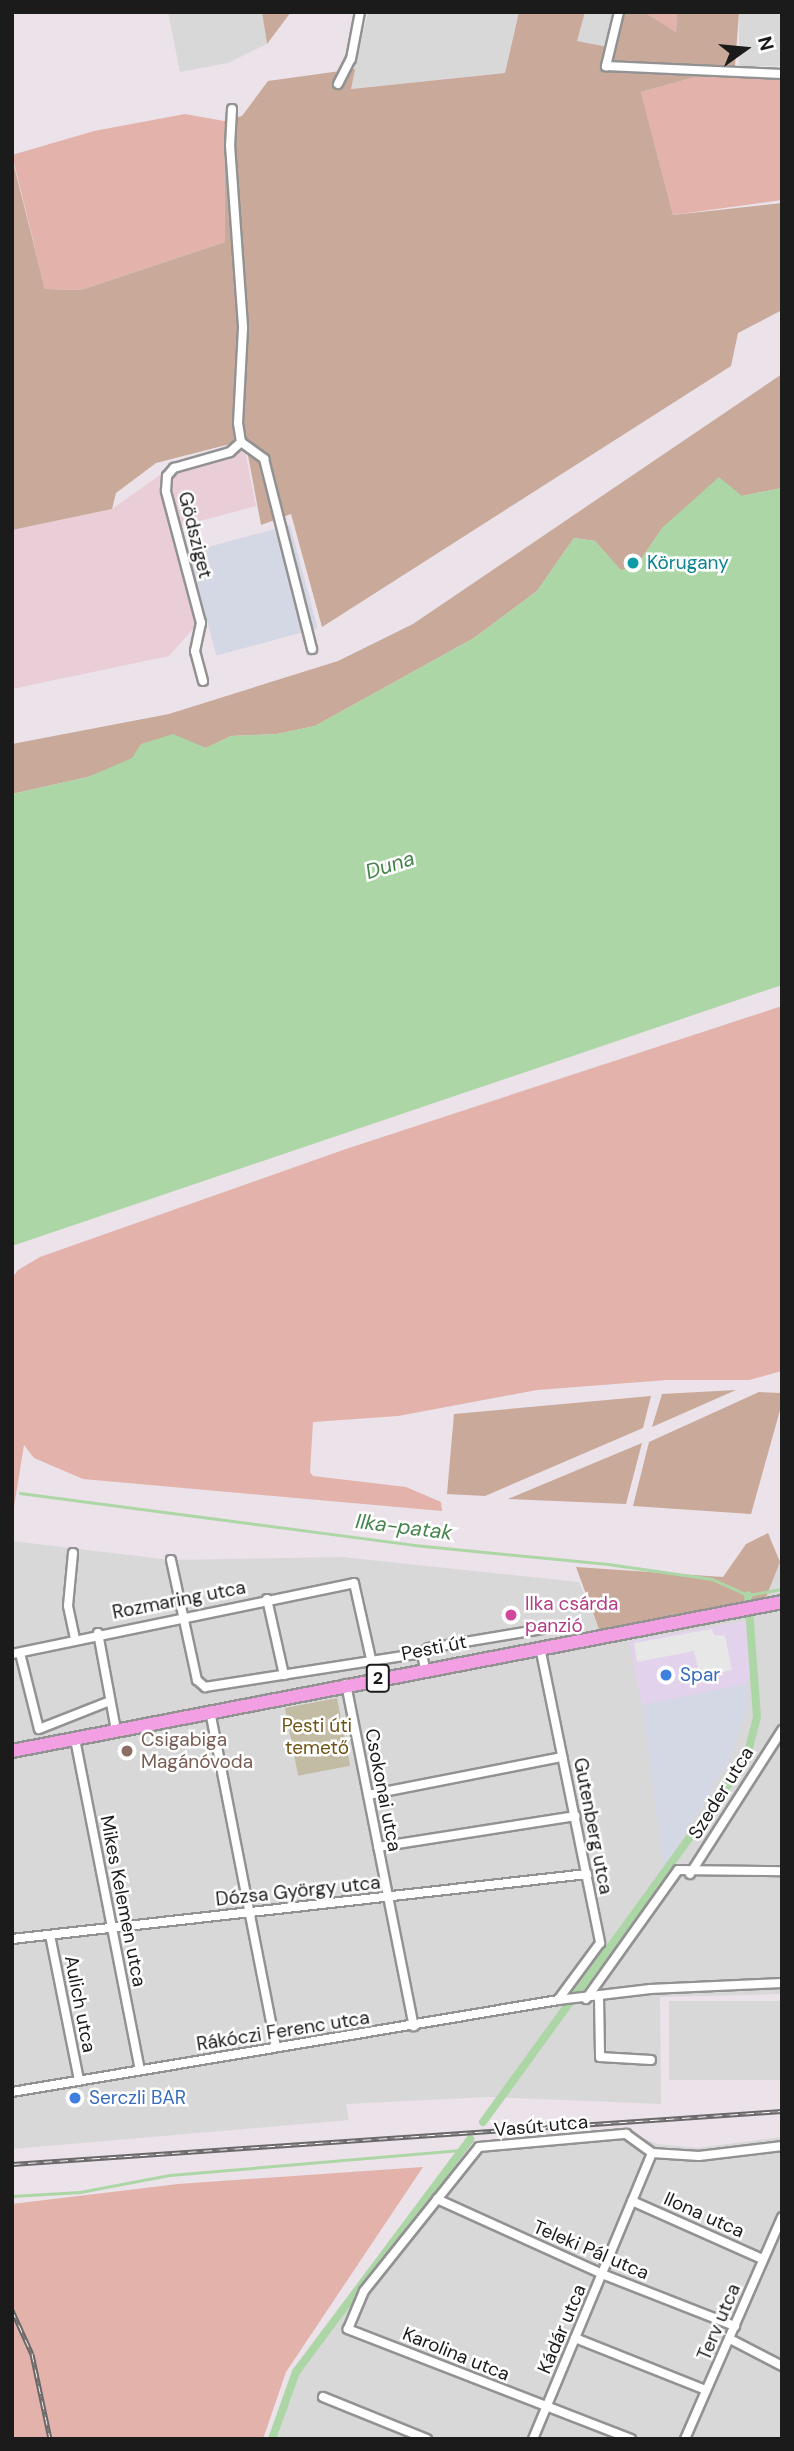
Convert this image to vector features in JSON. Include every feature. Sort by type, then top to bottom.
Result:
[{"type":"main road","name":"Pesti út","points":[[12,1751],[346,1684],[782,1602]]},
{"type":"street","points":[[338,84],[351,59],[360,12]]},
{"type":"street","points":[[620,12],[606,66],[782,74]]},
{"type":"street","points":[[232,108],[230,145],[243,328],[241,442],[264,459],[312,649]]},
{"type":"street","name":"Gödsziget","points":[[203,681],[195,650],[201,623],[166,491],[167,477],[174,468],[230,452],[241,442]]},
{"type":"street","points":[[74,1553],[68,1606],[75,1638]]},
{"type":"street","points":[[170,1560],[181,1615]]},
{"type":"street","name":"Rozmaring utca","points":[[16,1653],[181,1615],[354,1583],[371,1659]]},
{"type":"street","points":[[267,1599],[284,1675]]},
{"type":"street","name":"Pesti út","points":[[181,1615],[200,1685],[242,1684],[561,1626]]},
{"type":"street","points":[[97,1633],[116,1730]]},
{"type":"street","name":"Gutenberg utca","points":[[540,1647],[600,1943],[558,2000]]},
{"type":"street","points":[[16,1653],[39,1729],[110,1701]]},
{"type":"street","points":[[422,1653],[425,1669]]},
{"type":"street","name":"Csokonai utca","points":[[346,1684],[414,2026]]},
{"type":"street","points":[[210,1711],[276,2047]]},
{"type":"street","name":"Szeder utca","points":[[690,1874],[782,1730]]},
{"type":"street","name":"Mikes Kelemen utca","points":[[75,1739],[140,2070]]},
{"type":"street","points":[[368,1795],[562,1757]]},
{"type":"street","points":[[378,1847],[576,1816]]},
{"type":"street","points":[[586,1999],[678,1870],[690,1874],[782,1871]]},
{"type":"street","name":"Dózsa György utca","points":[[12,1939],[587,1874]]},
{"type":"street","name":"Aulich utca","points":[[50,1935],[79,2080]]},
{"type":"street","points":[[586,1999],[650,1989],[782,1983]]},
{"type":"street","points":[[599,1997],[600,2057],[650,2060]]},
{"type":"street","name":"Rákóczi Ferenc utca","points":[[12,2092],[558,2000],[586,1999]]},
{"type":"street","name":"Vasút utca","points":[[348,2329],[364,2291],[479,2147],[626,2134],[652,2153],[699,2156],[782,2146]]},
{"type":"street","name":"Kádár utca","points":[[533,2439],[652,2153]]},
{"type":"street","name":"Teleki Pál utca","points":[[437,2199],[602,2274],[735,2326]]},
{"type":"street","name":"Ilona utca","points":[[632,2201],[762,2259]]},
{"type":"street","name":"Terv utca","points":[[685,2439],[762,2259],[780,2227],[782,2217]]},
{"type":"street","name":"Karolina utca","points":[[348,2329],[631,2439]]},
{"type":"street","points":[[575,2338],[706,2390]]},
{"type":"street","points":[[730,2339],[782,2366]]},
{"type":"street","points":[[323,2397],[427,2439]]},
{"type":"shaded area","points":[[168,12],[262,12],[267,44],[228,63],[180,72]]},
{"type":"shaded area","points":[[262,12],[291,12],[267,44]]},
{"type":"shaded area","points":[[367,12],[351,89],[505,73],[519,12],[585,12],[577,41],[613,48],[625,12],[644,12],[676,32],[677,12],[739,12],[735,66],[641,92],[673,215],[782,203],[782,310],[738,333],[731,366],[322,627],[291,514],[261,525],[244,434],[230,444],[156,463],[116,493],[112,509],[12,530],[12,158],[45,289],[81,290],[225,242],[224,121],[242,116],[268,81],[355,69]]},
{"type":"shaded area","points":[[368,12],[519,12],[505,73],[350,89]]},
{"type":"shaded area","points":[[585,12],[625,12],[613,48],[576,41]]},
{"type":"shaded area","points":[[644,12],[677,12],[676,32]]},
{"type":"shaded area","points":[[739,12],[782,12],[782,66],[739,66]]},
{"type":"shaded area","points":[[735,66],[782,68],[782,200],[673,215],[641,92]]},
{"type":"shaded area","points":[[185,114],[224,121],[225,242],[81,290],[45,289],[12,155],[94,131]]},
{"type":"shaded area","points":[[782,374],[782,488],[742,496],[663,527],[637,565],[621,571],[595,541],[574,538],[537,591],[474,638],[315,726],[277,734],[231,736],[206,748],[182,741],[88,777],[12,794],[12,744],[169,714],[338,661],[413,624]]},
{"type":"shaded area","points":[[245,451],[256,506],[174,528],[199,622],[169,656],[12,689],[12,530],[112,509],[164,472]]},
{"type":"shaded area","points":[[290,525],[318,628],[216,656],[189,552]]},
{"type":"shaded area","points":[[782,1006],[782,1371],[749,1380],[667,1380],[537,1390],[398,1416],[313,1422],[310,1472],[313,1476],[406,1487],[441,1502],[442,1511],[83,1479],[34,1458],[24,1445],[12,1519],[12,1278],[18,1270],[40,1257],[346,1149]]},
{"type":"shaded area","points":[[736,1390],[652,1427],[662,1394]]},
{"type":"shaded area","points":[[759,1392],[782,1393],[782,1403],[751,1514],[633,1506],[649,1442]]},
{"type":"shaded area","points":[[651,1396],[643,1428],[485,1496],[447,1494],[454,1414]]},
{"type":"shaded area","points":[[642,1443],[626,1504],[508,1499]]},
{"type":"shaded area","points":[[768,1533],[780,1562],[765,1600],[600,1632],[576,1567],[723,1577],[746,1544]]},
{"type":"shaded area","points":[[12,1541],[171,1560],[342,1557],[579,1582],[600,1632],[765,1600],[782,1557],[782,1994],[660,1997],[661,2104],[488,2097],[346,2104],[349,2120],[12,2149]]},
{"type":"shaded area","points":[[745,1621],[751,1671],[747,1684],[642,1705],[629,1641]]},
{"type":"shaded area","points":[[712,1629],[714,1635],[725,1636],[732,1670],[700,1677],[694,1651],[637,1662],[634,1643]]},
{"type":"shaded area","points":[[747,1684],[748,1706],[730,1759],[664,1869],[642,1705]]},
{"type":"shaded area","points":[[669,2001],[782,2001],[782,2080],[669,2080]]},
{"type":"shaded area","points":[[627,2131],[657,2144],[697,2148],[782,2137],[782,2439],[273,2439],[299,2373],[359,2289],[478,2141]]},
{"type":"shaded area","points":[[423,2167],[286,2372],[263,2439],[12,2439],[12,2204],[178,2184]]},
{"type":"green space","name":"Pesti úti temető","points":[[337,1698],[350,1766],[298,1776],[285,1708]]},
{"type":"water","name":"Duna","points":[[719,477],[742,496],[782,488],[782,985],[12,1246],[12,794],[88,777],[132,758],[141,744],[173,734],[206,748],[231,736],[277,734],[315,726],[474,638],[537,591],[574,538],[595,541],[621,570],[637,565],[663,527]]},
{"type":"waterway","name":"Ilka-patak","points":[[20,1493],[414,1545],[608,1564],[712,1579],[748,1595],[782,1589]]},
{"type":"waterway","points":[[483,2122],[746,1760],[757,1717],[748,1595]]},
{"type":"waterway","points":[[272,2439],[296,2372],[470,2139]]},
{"type":"waterway","points":[[12,2196],[80,2192],[170,2175],[463,2150]]},
{"type":"railway","points":[[12,2164],[782,2111]]},
{"type":"railway","points":[[12,2310],[32,2354],[50,2439]]},
{"type":"place","name":"Körugany","points":[[633,563]]},
{"type":"place","name":"Ilka csárda panzió","points":[[511,1615]]},
{"type":"place","name":"Spar","points":[[666,1675]]},
{"type":"place","name":"Csigabiga Magánóvoda","points":[[127,1751]]},
{"type":"place","name":"Serczli BAR","points":[[75,2098]]}]
